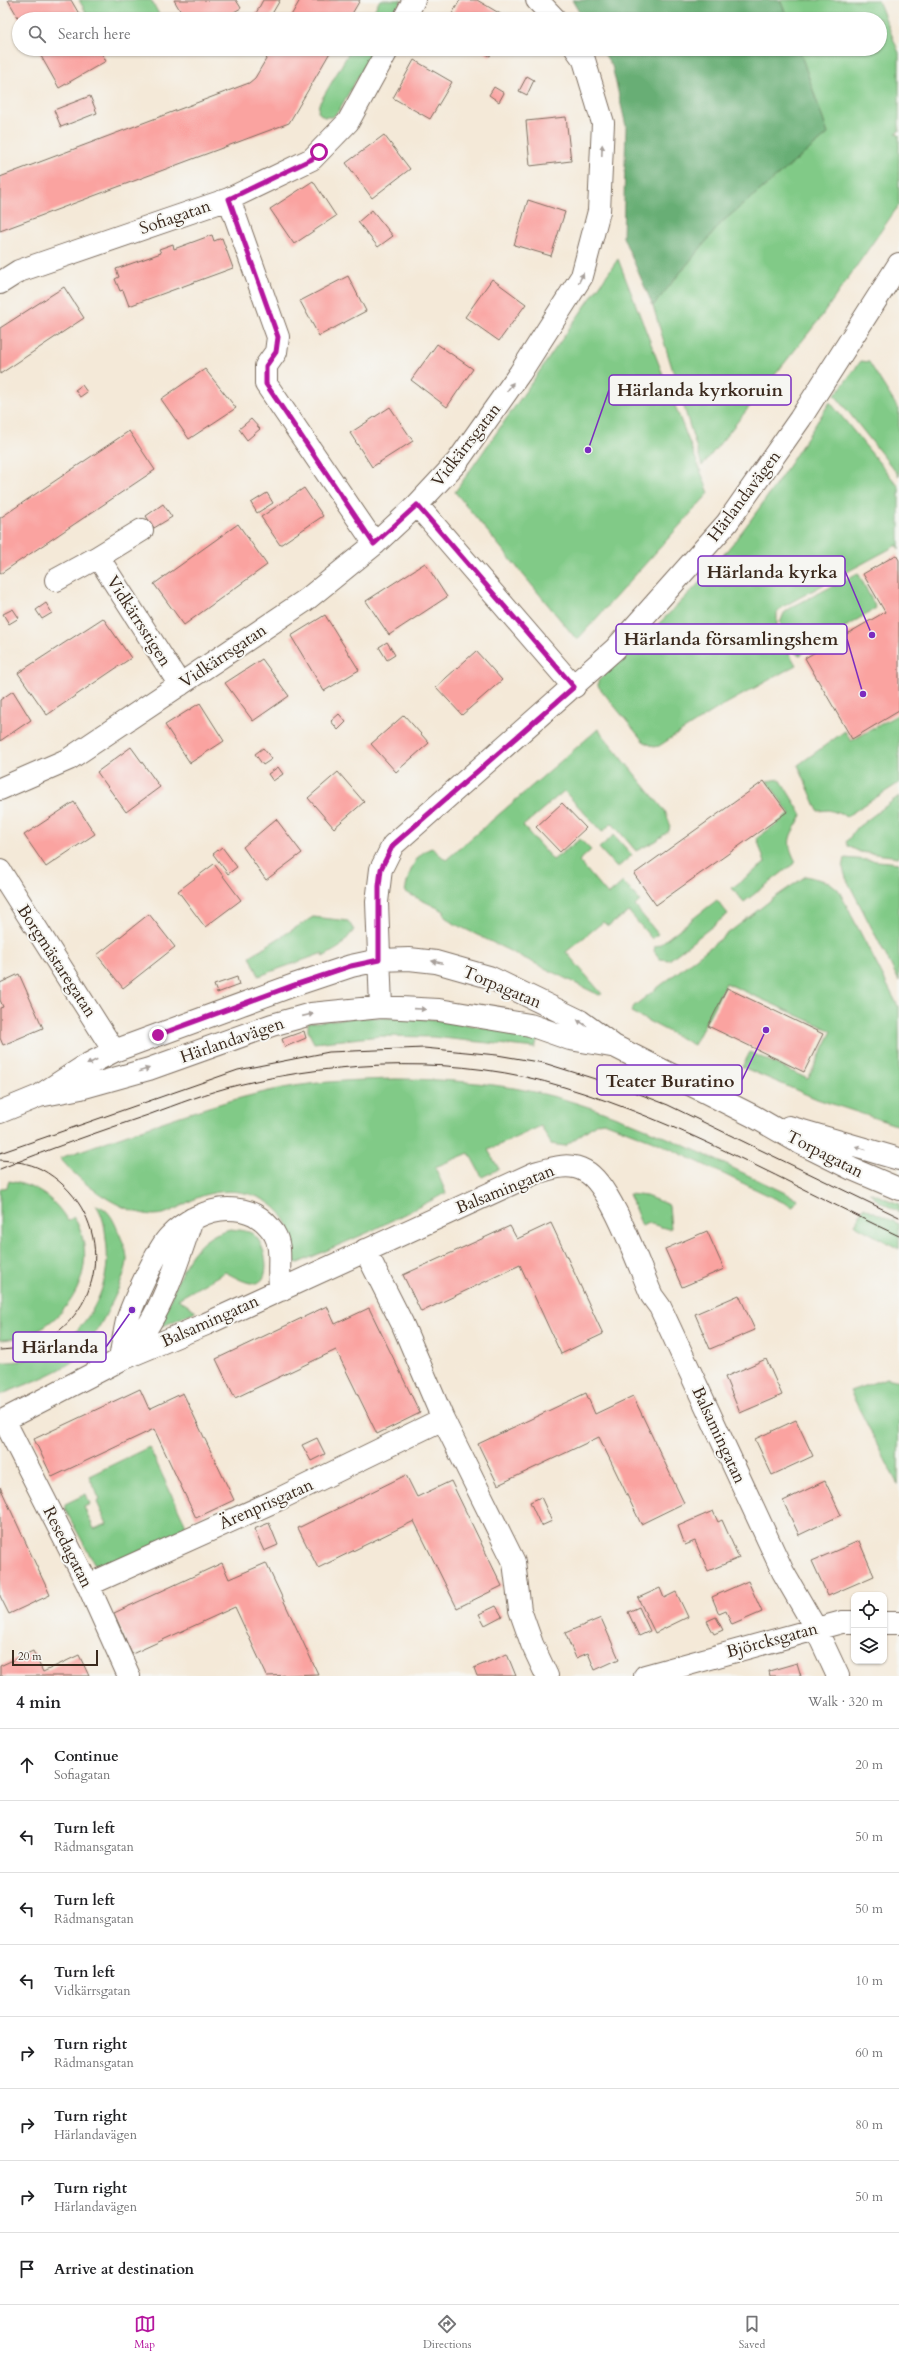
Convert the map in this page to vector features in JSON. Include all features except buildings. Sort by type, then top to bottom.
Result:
[{"type":"street","points":[[408,12],[414,0]]},
{"type":"street","points":[[537,0],[548,12]]},
{"type":"street","name":"Sofiagatan","points":[[0,283],[19,271],[229,199],[312,159],[348,122],[384,56]]},
{"type":"street","name":"Vidkärrsgatan","points":[[0,789],[69,759],[306,600],[374,544],[417,505],[457,462],[517,378],[582,276],[599,211],[603,123],[584,60],[581,56]]},
{"type":"street","points":[[229,199],[278,337],[276,352],[266,366],[266,384],[374,544]]},
{"type":"street","name":"Härlandavägen","points":[[0,1112],[39,1096],[116,1079],[265,1027],[311,1014],[381,1007],[379,960],[379,886],[381,869],[393,845],[616,649],[727,523],[800,419],[899,264]]},
{"type":"street","points":[[417,505],[574,687]]},
{"type":"street","name":"Vidkärrsstigen","points":[[56,580],[98,557],[142,530]]},
{"type":"street","name":"Vidkärrsstigen","points":[[98,557],[180,685]]},
{"type":"street","name":"Borgmästaregatan","points":[[0,871],[114,1051]]},
{"type":"street","name":"Torpagatan","points":[[379,960],[409,959],[436,962],[489,977],[580,1021],[614,1046],[753,1116],[809,1148],[899,1189]]},
{"type":"street","name":"Härlandavägen","points":[[39,1096],[85,1066],[114,1051],[294,985],[351,966],[379,960]]},
{"type":"street","name":"Torpagatan","points":[[381,1007],[439,1010],[477,1015],[530,1025],[570,1039],[614,1046]]},
{"type":"street","name":"Torpagatan","points":[[753,1116],[899,1159]]},
{"type":"street","name":"Balsamingatan","points":[[2,1421],[120,1360],[280,1290],[535,1173],[555,1166],[568,1166],[585,1170],[597,1179],[608,1195],[652,1296],[660,1307],[783,1572],[816,1629],[838,1676]]},
{"type":"street","points":[[120,1360],[128,1320],[156,1257],[168,1237],[192,1219],[207,1212],[222,1209],[237,1209],[258,1215],[274,1234],[279,1253],[277,1277],[280,1290]]},
{"type":"street","points":[[365,1250],[402,1323],[443,1420],[514,1562],[520,1610],[532,1644],[547,1676]]},
{"type":"street","name":"Ärenprisgatan","points":[[88,1585],[284,1496],[443,1420]]},
{"type":"street","name":"Resedagatan","points":[[2,1421],[88,1585],[129,1676]]},
{"type":"street","name":"Björcksgatan","points":[[645,1676],[842,1622],[851,1622]]},
{"type":"street","points":[[887,1623],[899,1623]]},
{"type":"green space","points":[[79,0],[151,0],[158,12],[86,12]]},
{"type":"green space","points":[[380,0],[402,0],[395,12],[373,12]]},
{"type":"green space","points":[[572,0],[780,0],[785,12],[579,12]]},
{"type":"green space","points":[[780,0],[878,0],[883,12],[785,12]]},
{"type":"green space","points":[[887,23],[899,53],[899,131],[896,133],[899,135],[899,205],[819,320],[702,466],[653,306],[722,222],[828,134],[801,56],[887,56]]},
{"type":"green space","points":[[347,56],[370,56],[339,110],[333,117],[324,117],[318,112],[319,104]]},
{"type":"green space","points":[[606,56],[801,56],[828,134],[722,222],[653,306],[623,237],[626,126],[612,66]]},
{"type":"green space","points":[[618,259],[709,493],[577,640],[455,492]]},
{"type":"green space","points":[[861,361],[869,362],[899,410],[899,476],[835,395]]},
{"type":"green space","points":[[830,402],[899,487],[899,549],[897,545],[784,606],[777,613],[777,632],[796,665],[715,710],[659,746],[654,747],[643,741],[598,686],[598,681],[692,591],[720,559],[764,502]]},
{"type":"green space","points":[[858,573],[876,608],[800,655],[793,652],[780,623],[784,613],[792,607]]},
{"type":"green space","points":[[899,714],[899,783],[847,816],[829,810],[818,811],[798,765],[845,731],[851,741]]},
{"type":"green space","points":[[598,729],[665,811],[670,824],[669,831],[656,841],[636,851],[612,823],[602,832],[564,791],[523,826],[553,860],[580,839],[591,850],[579,861],[608,895],[623,882],[640,901],[635,906],[658,934],[652,939],[629,912],[608,926],[603,922],[566,952],[602,994],[599,995],[455,924],[445,917],[444,911],[405,892],[410,872],[416,860],[421,855],[432,848],[446,860]]},
{"type":"green space","points":[[780,779],[802,815],[790,837],[790,847],[796,862],[744,902],[732,888],[765,863],[757,838],[790,814],[767,781]]},
{"type":"green space","points":[[899,796],[899,857],[860,852],[848,846],[846,842],[858,827]]},
{"type":"green space","points":[[614,835],[632,855],[617,868],[599,848]]},
{"type":"green space","points":[[845,858],[899,863],[899,981],[846,878],[843,868]]},
{"type":"green space","points":[[806,876],[829,882],[838,889],[899,1008],[899,1126],[817,1099],[742,1067],[750,1052],[808,1079],[832,1031],[726,983],[694,1045],[631,1012],[634,1006],[771,900]]},
{"type":"green space","points":[[717,900],[728,914],[669,960],[660,959],[654,951],[655,946],[659,945]]},
{"type":"green space","points":[[313,917],[348,921],[354,930],[340,947],[323,957],[323,953],[259,976],[250,956]]},
{"type":"green space","points":[[359,1017],[431,1019],[507,1031],[538,1039],[535,1048],[433,1037],[380,1036],[314,1043],[308,1031],[308,1023]]},
{"type":"green space","points":[[395,1079],[480,1083],[563,1099],[623,1120],[682,1144],[798,1199],[793,1207],[656,1142],[604,1122],[597,1123],[565,1146],[551,1144],[541,1126],[488,1150],[499,1169],[482,1177],[469,1153],[435,1167],[446,1193],[369,1232],[298,1263],[294,1262],[292,1236],[285,1219],[266,1201],[242,1192],[228,1191],[196,1198],[167,1213],[154,1215],[141,1213],[115,1203],[102,1195],[78,1177],[60,1158],[170,1119],[255,1094],[325,1082]]},
{"type":"green space","points":[[9,1181],[28,1186],[43,1194],[56,1205],[68,1221],[74,1217],[83,1238],[85,1259],[81,1280],[72,1298],[59,1315],[42,1328],[22,1336],[0,1340],[0,1189],[7,1187]]},
{"type":"green space","points":[[869,1192],[899,1204],[899,1212],[878,1201]]},
{"type":"green space","points":[[629,1194],[646,1196],[669,1205],[671,1228],[668,1229],[648,1223],[642,1226]]},
{"type":"green space","points":[[96,1205],[100,1206],[109,1213],[113,1219],[125,1248],[127,1262],[122,1280],[112,1302],[91,1340],[93,1342],[86,1351],[64,1367],[51,1374],[0,1395],[0,1362],[24,1360],[46,1353],[65,1341],[82,1325],[94,1306],[103,1285],[107,1262],[104,1226],[102,1217]]},
{"type":"green space","points":[[864,1207],[899,1224],[899,1249],[855,1225]]},
{"type":"green space","points":[[230,1229],[248,1232],[253,1234],[258,1239],[265,1255],[266,1264],[263,1278],[258,1282],[251,1283],[225,1272],[178,1299],[196,1311],[163,1326],[161,1324],[178,1280],[193,1254],[203,1243],[215,1234]]},
{"type":"green space","points":[[887,1378],[899,1381],[898,1485],[850,1391]]},
{"type":"green space","points":[[149,1447],[185,1523],[186,1529],[114,1564],[99,1566],[94,1563],[65,1509],[65,1504],[86,1494],[90,1504],[84,1507],[94,1529],[107,1524],[97,1502],[100,1500],[89,1476]]},
{"type":"tram line","points":[[0,1153],[238,1070],[329,1052],[424,1048],[497,1055],[544,1063],[624,1088],[668,1105],[899,1217]]},
{"type":"tram line","points":[[0,1169],[193,1098],[238,1085],[319,1070],[360,1066],[443,1066],[484,1070],[524,1077],[564,1087],[607,1101],[734,1155],[899,1236]]},
{"type":"tram line","points":[[0,1160],[32,1165],[41,1169],[64,1186],[81,1207],[91,1231],[95,1256],[92,1281],[82,1304],[65,1325],[42,1342],[32,1346],[0,1350]]},
{"type":"place","name":"Härlanda kyrkoruin","points":[[588,450]]},
{"type":"place","name":"Härlanda kyrka","points":[[872,635]]},
{"type":"place","name":"Härlanda församlingshem","points":[[863,694]]},
{"type":"place","name":"Teater Buratino","points":[[766,1030]]},
{"type":"place","name":"Härlanda","points":[[132,1310]]},
{"type":"route","points":[[158,1035],[225,1009],[294,985],[351,966],[379,960],[377,902],[381,869],[393,845],[574,687],[417,505],[374,544],[266,384],[266,366],[276,352],[278,337],[229,199],[312,159],[319,152]]}]
